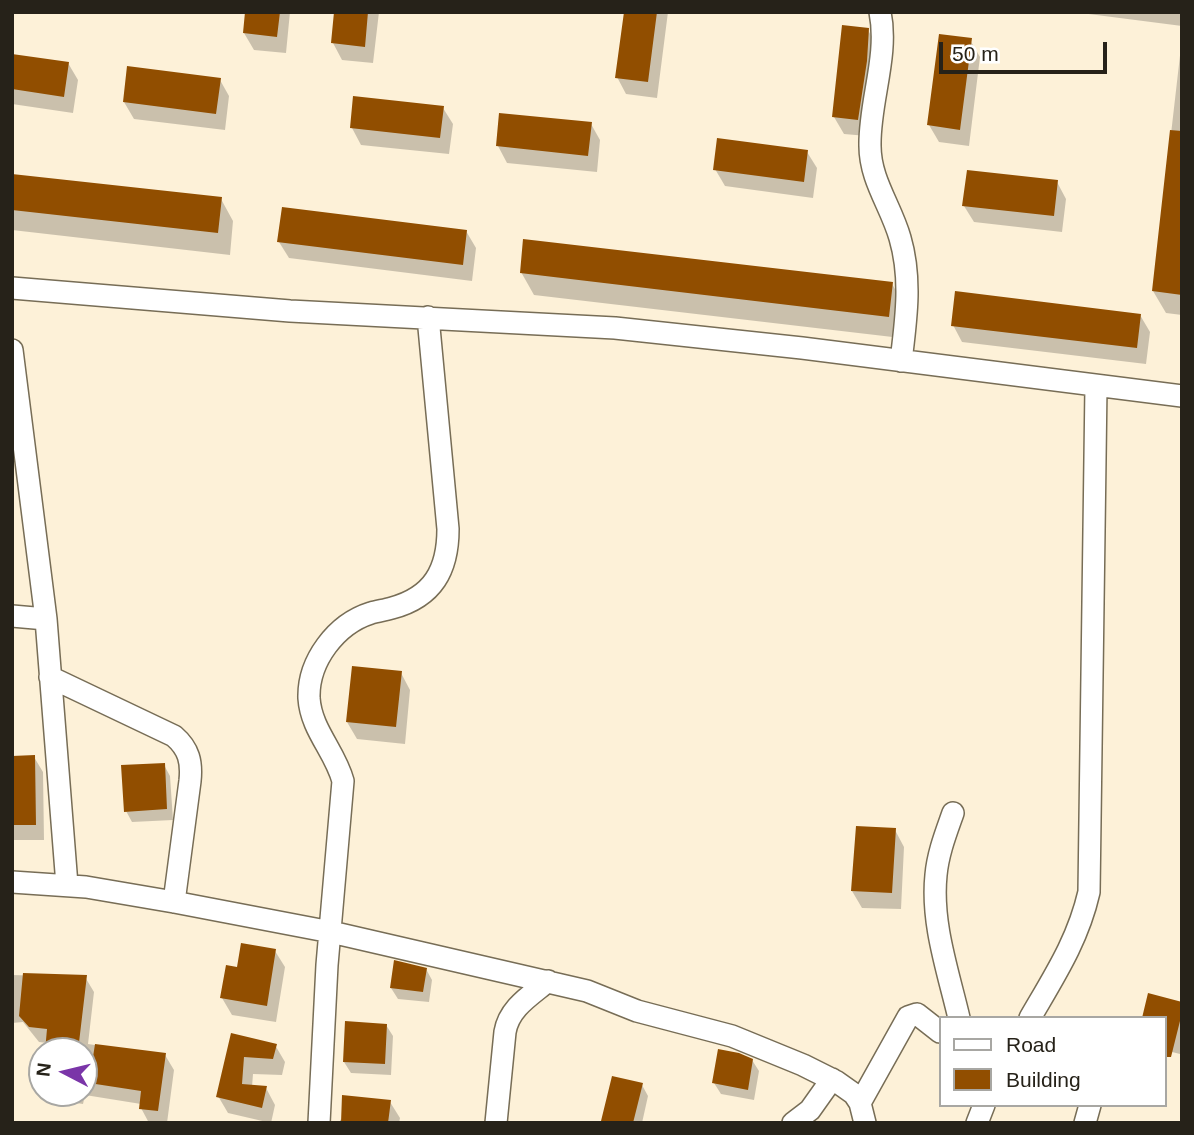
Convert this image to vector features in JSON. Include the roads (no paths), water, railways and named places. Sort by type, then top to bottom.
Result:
[{"type":"street","points":[[880,12],[882,34],[870,153],[875,178],[892,216],[905,260],[907,307],[901,361]]},
{"type":"street","points":[[12,288],[264,309],[628,329],[1182,396]]},
{"type":"street","points":[[319,1123],[327,965],[343,781],[339,765],[320,737],[312,718],[309,696],[312,674],[321,654],[334,636],[350,622],[370,613],[412,601],[429,588],[442,571],[448,550],[448,529],[428,317]]},
{"type":"street","points":[[12,350],[46,618],[66,885]]},
{"type":"street","points":[[1031,1016],[1070,950],[1082,921],[1089,891],[1096,386]]},
{"type":"street","points":[[12,616],[46,618]]},
{"type":"street","points":[[50,677],[174,736],[187,751],[191,761],[190,781],[174,902]]},
{"type":"street","points":[[953,813],[939,855],[935,895],[939,935],[959,1016]]},
{"type":"street","points":[[12,882],[66,885],[174,902],[331,932],[587,990],[656,1016],[732,1036],[768,1049],[846,1087],[863,1113]]},
{"type":"street","points":[[496,1123],[505,1032],[509,1018],[517,1007],[548,981]]},
{"type":"street","points":[[863,1113],[908,1017],[917,1014],[939,1031]]},
{"type":"street","points":[[793,1123],[810,1110],[832,1079]]}]
